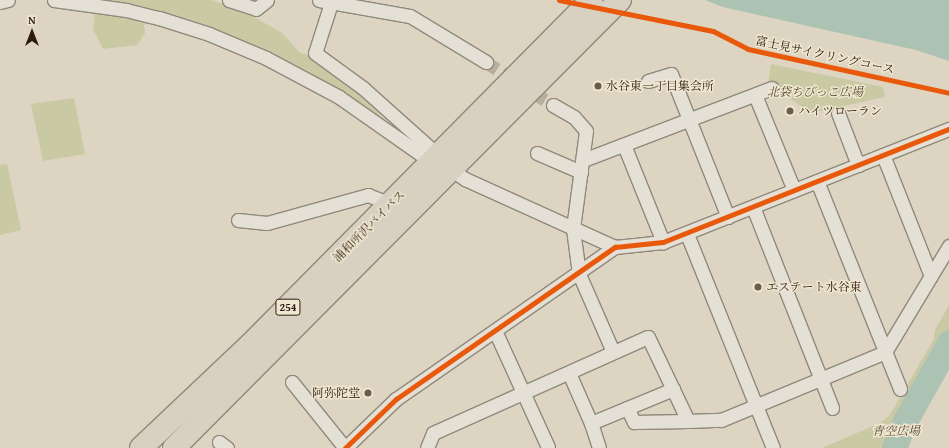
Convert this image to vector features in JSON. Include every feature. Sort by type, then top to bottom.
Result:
[{"type":"highway","name":"浦和所沢バイパス","points":[[174,448],[592,0]]},
{"type":"highway","name":"浦和所沢バイパス","points":[[141,448],[250,344],[390,204],[441,162],[592,29],[620,0]]},
{"type":"street","points":[[0,2],[8,0]]},
{"type":"street","points":[[54,0],[126,10],[159,18],[209,34],[266,58],[339,98],[466,179],[615,247],[663,242],[687,234],[794,190],[949,130]]},
{"type":"street","points":[[229,0],[256,9],[267,0]]},
{"type":"street","points":[[441,162],[363,88],[315,53],[325,1],[410,16],[486,62]]},
{"type":"street","points":[[648,80],[671,74],[728,217]]},
{"type":"street","points":[[537,153],[582,166],[624,145],[772,88]]},
{"type":"street","points":[[755,95],[794,190]]},
{"type":"street","points":[[553,104],[582,123],[586,131],[573,229],[579,274],[613,352]]},
{"type":"street","points":[[838,113],[858,165]]},
{"type":"street","points":[[624,145],[663,242]]},
{"type":"street","points":[[883,155],[931,276]]},
{"type":"street","points":[[817,181],[900,389]]},
{"type":"street","points":[[238,220],[267,223],[368,195],[390,204]]},
{"type":"street","points":[[753,207],[832,408]]},
{"type":"street","points":[[687,234],[772,448]]},
{"type":"street","points":[[627,408],[634,422],[721,420],[885,352],[949,246]]},
{"type":"street","points":[[292,382],[348,447],[396,399],[496,333],[615,247]]},
{"type":"street","points":[[496,333],[548,447]]},
{"type":"street","points":[[427,448],[433,433],[648,337],[688,421]]},
{"type":"street","points":[[569,372],[591,423],[599,447]]},
{"type":"street","points":[[591,423],[673,389]]},
{"type":"green space","points":[[92,0],[212,0],[245,12],[282,33],[300,53],[315,56],[380,110],[380,114],[377,116],[159,13],[144,25],[145,33],[137,45],[103,49],[93,29],[96,3]]},
{"type":"green space","name":"北袋ちびっこ広場","points":[[771,64],[883,87],[885,97],[811,113],[768,83]]},
{"type":"green space","points":[[74,98],[85,154],[43,161],[31,104]]},
{"type":"green space","points":[[7,164],[21,230],[0,235],[0,165]]},
{"type":"green space","name":"青空広場","points":[[949,305],[949,363],[907,448],[822,448],[880,423],[889,416],[934,339],[935,330]]},
{"type":"shaded area","points":[[705,0],[949,0],[949,61],[916,50],[723,7]]},
{"type":"waterway","points":[[894,448],[905,421],[949,343]]},
{"type":"tunnel","points":[[486,62],[553,105]]},
{"type":"cycle path","name":"富士見サイクリングコース","points":[[559,0],[713,31],[748,49],[949,93]]},
{"type":"cycle path","points":[[345,448],[396,399],[615,247],[663,242],[949,129]]},
{"type":"place","name":"水谷東一丁目集会所","points":[[598,86]]},
{"type":"place","name":"ハイツローラン","points":[[790,111]]},
{"type":"place","name":"エステート水谷東","points":[[758,287]]},
{"type":"place","name":"阿弥陀堂","points":[[368,393]]}]
